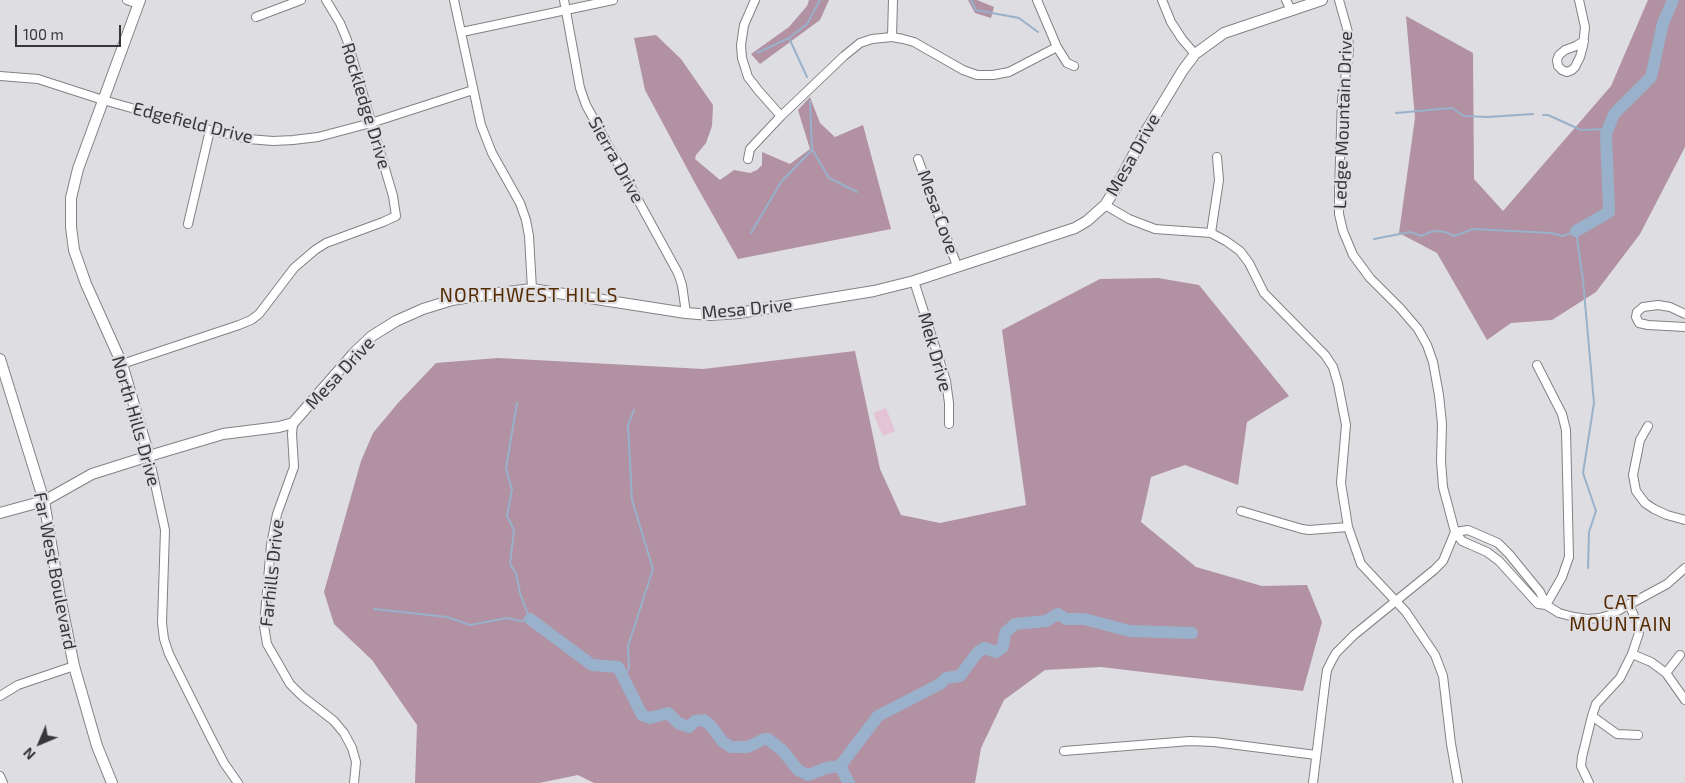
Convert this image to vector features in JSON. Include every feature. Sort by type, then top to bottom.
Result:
[{"type":"street","points":[[127,0],[139,2]]},
{"type":"street","points":[[256,17],[300,0]]},
{"type":"street","name":"Rockledge Drive","points":[[122,364],[251,320],[259,314],[294,268],[315,250],[396,216],[393,196],[347,40],[326,0]]},
{"type":"street","points":[[454,0],[482,125],[492,153],[520,203],[526,220],[529,236],[532,289]]},
{"type":"street","name":"Sierra Drive","points":[[564,0],[580,88],[586,105],[678,273],[682,285],[686,313]]},
{"type":"street","points":[[462,32],[613,0]]},
{"type":"street","points":[[755,0],[744,25],[741,45],[742,58],[748,77],[781,116]]},
{"type":"street","points":[[892,36],[893,0]]},
{"type":"street","points":[[1036,0],[1067,63],[1074,66]]},
{"type":"street","points":[[1162,0],[1171,22],[1195,54]]},
{"type":"street","name":"Mesa Drive","points":[[0,514],[44,502],[92,474],[149,456],[223,434],[279,427],[293,423],[355,352],[372,336],[396,321],[423,309],[452,300],[532,289],[686,313],[711,315],[776,308],[874,291],[914,281],[1075,228],[1087,221],[1105,205],[1160,107],[1195,54],[1224,33],[1288,5],[1322,0]]},
{"type":"street","name":"Ledge Mountain Drive","points":[[1339,0],[1348,32],[1349,52],[1342,99],[1338,191],[1339,214],[1343,231],[1353,255],[1370,278],[1418,329],[1427,345],[1433,362],[1439,394],[1442,424],[1441,461],[1443,486],[1455,532]]},
{"type":"street","points":[[1579,0],[1585,27],[1584,41]]},
{"type":"street","name":"North Hills Drive","points":[[139,2],[78,169],[71,198],[71,227],[74,250],[86,284],[122,364],[149,456],[165,530],[162,624],[164,639],[169,654],[210,736],[238,783]]},
{"type":"street","points":[[748,159],[750,149],[781,116],[844,56],[860,43],[873,38],[892,36],[914,42],[963,70],[977,75],[1009,72],[1058,47]]},
{"type":"street","name":"Edgefield Drive","points":[[0,76],[38,79],[103,100],[248,139],[293,140],[318,137],[371,123],[473,90]]},
{"type":"street","points":[[188,224],[210,130]]},
{"type":"street","points":[[1211,233],[1218,180],[1217,157]]},
{"type":"street","name":"Mesa Cove","points":[[918,159],[957,266]]},
{"type":"street","points":[[1105,205],[1135,222],[1154,229],[1211,233],[1226,241],[1240,251],[1249,263],[1264,293],[1325,355],[1338,384],[1346,425],[1341,483],[1348,527],[1362,564],[1406,612],[1436,655],[1443,676],[1451,744],[1458,783]]},
{"type":"street","name":"Mek Drive","points":[[914,281],[946,381],[950,403],[949,424]]},
{"type":"street","points":[[1685,314],[1670,307],[1658,305],[1642,307],[1637,312],[1636,317],[1639,322],[1648,325],[1685,326]]},
{"type":"street","name":"Far West Boulevard","points":[[0,358],[44,502],[74,666],[97,746],[112,783]]},
{"type":"street","points":[[1537,365],[1559,407],[1566,430],[1570,557],[1562,577],[1546,604]]},
{"type":"street","name":"Farhills Drive","points":[[293,423],[294,467],[277,514],[271,545],[264,626],[267,644],[290,684],[334,721],[344,733],[352,748],[356,762],[354,783]]},
{"type":"street","points":[[1648,426],[1640,440],[1636,457],[1633,475],[1636,491],[1645,503],[1654,509],[1685,520]]},
{"type":"street","points":[[1241,511],[1309,530],[1348,527]]},
{"type":"street","points":[[1455,532],[1468,530],[1498,543],[1540,592],[1546,604],[1560,613],[1588,619],[1610,615],[1667,584],[1685,568]]},
{"type":"street","points":[[1313,783],[1327,670],[1332,660],[1336,653],[1354,635],[1443,561],[1455,532]]},
{"type":"street","points":[[1455,532],[1462,541],[1487,552],[1499,561],[1538,604],[1546,604]]},
{"type":"street","points":[[1589,783],[1581,766],[1596,704],[1620,678],[1632,654],[1639,633],[1638,622],[1628,604]]},
{"type":"street","points":[[1632,654],[1651,662],[1666,673],[1685,700]]},
{"type":"street","points":[[1666,673],[1680,655]]},
{"type":"street","points":[[0,696],[18,685],[74,666]]},
{"type":"street","points":[[1592,716],[1617,734],[1638,735]]},
{"type":"street","points":[[1064,751],[1190,741],[1214,742],[1316,755]]},
{"type":"street","points":[[0,776],[3,783]]},
{"type":"shaded area","points":[[809,0],[829,0],[820,20],[760,64],[751,54],[789,27],[807,6]]},
{"type":"shaded area","points":[[968,0],[977,0],[994,7],[991,18],[975,13]]},
{"type":"shaded area","points":[[1648,0],[1685,0],[1685,147],[1640,234],[1596,292],[1552,320],[1511,323],[1487,340],[1437,253],[1399,233],[1415,118],[1406,16],[1473,53],[1474,179],[1503,211],[1611,86]]},
{"type":"shaded area","points":[[656,35],[681,59],[713,105],[712,126],[706,143],[695,159],[720,180],[734,170],[750,173],[757,170],[762,165],[762,152],[790,164],[810,149],[798,110],[810,97],[820,123],[835,137],[863,125],[891,229],[738,259],[645,90],[634,38]]},
{"type":"shaded area","points":[[1158,278],[1199,285],[1289,396],[1247,422],[1238,485],[1185,465],[1151,477],[1141,522],[1196,567],[1262,586],[1307,585],[1322,622],[1303,691],[1101,667],[1045,670],[1004,700],[981,748],[975,783],[594,783],[578,775],[539,783],[415,783],[417,725],[372,660],[334,624],[324,592],[361,461],[373,433],[436,363],[498,358],[703,369],[855,351],[880,469],[901,515],[940,523],[1026,505],[1002,330],[1100,279]]},
{"type":"shaded area","points":[[886,408],[895,431],[883,436],[873,413]]},
{"type":"waterway","points":[[807,77],[789,38],[807,24],[820,0]]},
{"type":"waterway","points":[[971,0],[976,10],[1019,18],[1038,32]]},
{"type":"waterway","points":[[1576,231],[1609,212],[1606,134],[1614,114],[1651,77],[1663,23],[1673,0]]},
{"type":"waterway","points":[[757,53],[789,38]]},
{"type":"waterway","points":[[751,233],[781,182],[812,150],[810,101]]},
{"type":"waterway","points":[[1396,113],[1452,108],[1464,116],[1487,117],[1533,114]]},
{"type":"waterway","points":[[1543,115],[1548,115],[1581,130],[1608,129]]},
{"type":"waterway","points":[[813,151],[829,178],[857,192]]},
{"type":"waterway","points":[[1374,239],[1410,232],[1421,236],[1433,231],[1445,232],[1454,236],[1473,229],[1551,233],[1563,236],[1576,231],[1583,280],[1594,403],[1583,473],[1596,511],[1589,532],[1588,568]]},
{"type":"waterway","points":[[374,609],[447,617],[470,625],[507,618],[521,621],[530,619],[520,593],[516,573],[510,564],[514,530],[507,516],[512,490],[506,468],[517,403]]},
{"type":"waterway","points":[[623,678],[629,668],[628,646],[653,569],[632,500],[628,425],[634,410]]},
{"type":"waterway","points":[[840,766],[878,716],[940,684],[946,678],[960,676],[977,653],[984,648],[996,652],[1003,647],[1005,633],[1015,624],[1046,621],[1058,614],[1066,619],[1084,619],[1130,631],[1192,633]]},
{"type":"waterway","points":[[530,619],[592,665],[618,667],[642,715],[650,718],[668,713],[678,723],[689,727],[695,721],[704,720],[723,742],[731,747],[748,747],[768,739],[783,751],[798,770],[808,775],[826,768],[840,766],[849,783]]},
{"type":"district","name":"NORTHWEST HILLS","points":[[529,296]]},
{"type":"district","name":"CAT MOUNTAIN","points":[[1621,614]]}]
